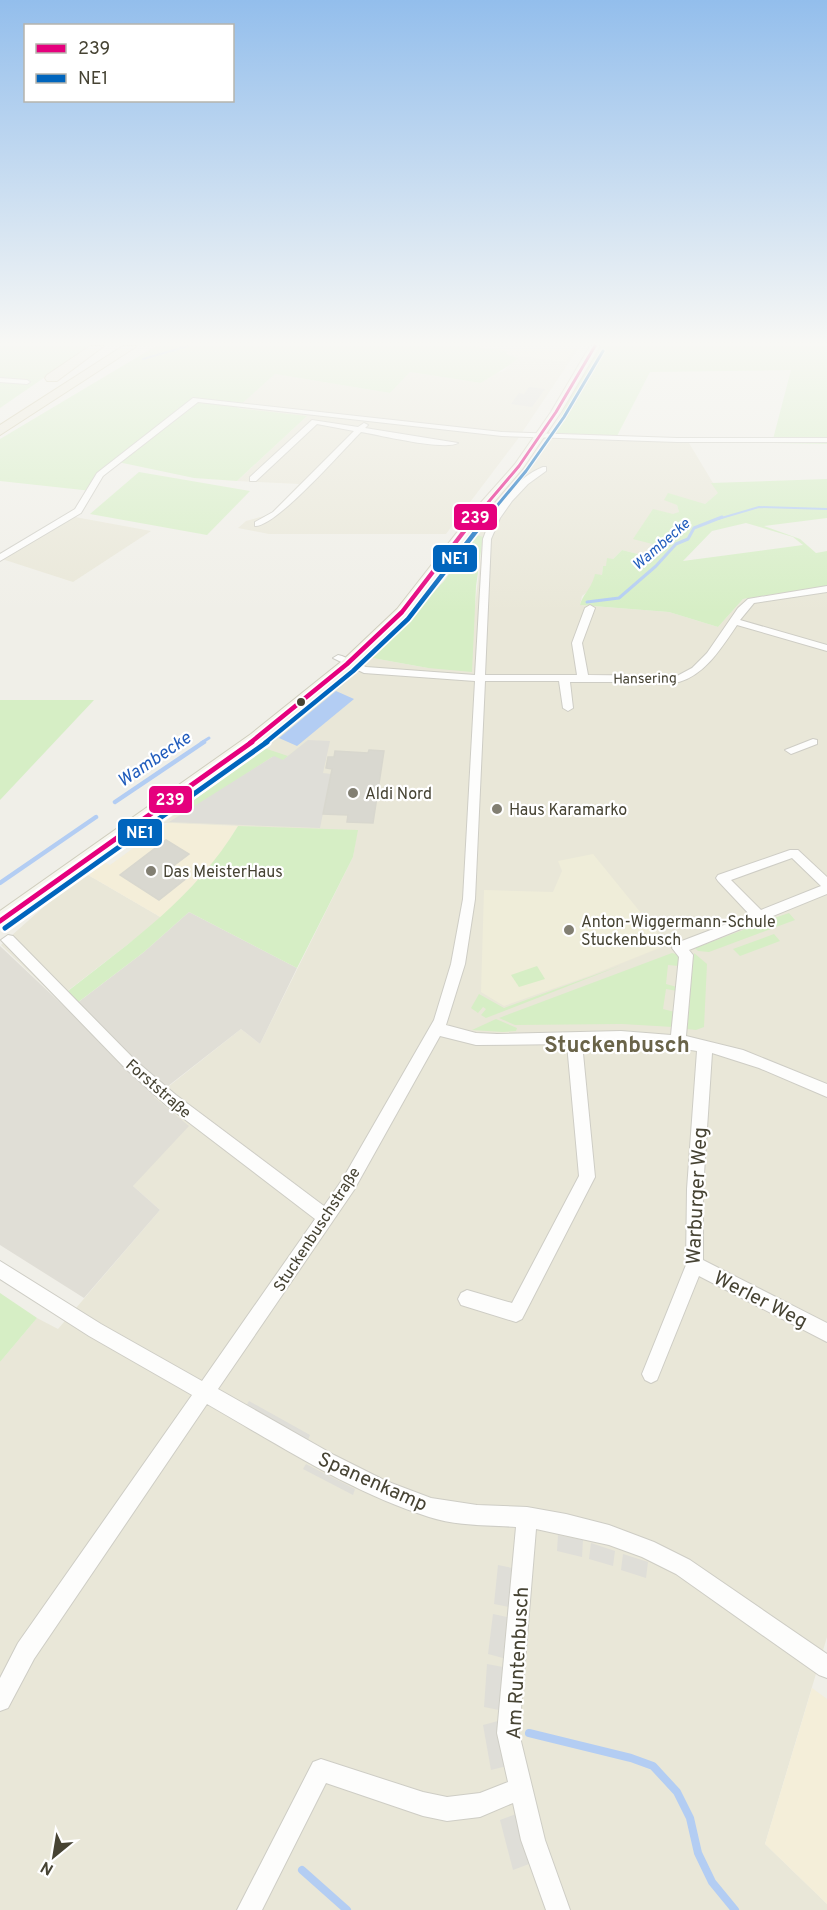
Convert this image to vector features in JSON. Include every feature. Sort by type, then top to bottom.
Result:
[{"type":"main road","points":[[0,921],[257,738],[346,660],[423,577],[533,436]]},
{"type":"main road","points":[[0,908],[238,742],[346,660]]},
{"type":"street","points":[[0,558],[78,512],[100,475],[151,435]]},
{"type":"street","points":[[253,479],[301,435]]},
{"type":"street","points":[[258,524],[276,514],[353,435]]},
{"type":"street","points":[[394,435],[438,443],[454,443]]},
{"type":"street","points":[[524,435],[677,440],[827,440]]},
{"type":"street","name":"Stuckenbuschstraße","points":[[0,1700],[26,1651],[348,1185],[371,1140],[437,1029],[458,964],[469,899],[487,539],[497,513],[529,478],[543,469]]},
{"type":"street","name":"Hansering","points":[[346,660],[364,670],[480,678],[665,679],[690,675],[712,652],[742,608],[751,601],[827,589]]},
{"type":"street","points":[[583,678],[577,644],[590,608]]},
{"type":"street","points":[[734,621],[827,648]]},
{"type":"street","points":[[564,678],[568,708]]},
{"type":"street","points":[[791,750],[813,742]]},
{"type":"street","points":[[758,915],[722,878],[794,853],[827,884]]},
{"type":"street","points":[[678,1042],[686,955],[679,948],[827,889]]},
{"type":"street","name":"Forststraße","points":[[8,940],[131,1065],[171,1100],[326,1218]]},
{"type":"street","points":[[437,1029],[476,1039],[642,1038],[678,1042],[742,1055],[827,1091]]},
{"type":"street","points":[[467,1299],[516,1313],[587,1177],[574,1038]]},
{"type":"street","name":"Warburger Weg","points":[[651,1374],[695,1265],[695,1189],[705,1047]]},
{"type":"street","name":"Werler Weg","points":[[695,1265],[827,1333]]},
{"type":"street","name":"Spanenkamp","points":[[0,1269],[95,1330],[327,1462],[381,1489],[430,1508],[477,1515],[527,1517],[609,1535],[647,1549],[683,1567],[827,1667]]},
{"type":"street","name":"Am Runtenbusch","points":[[527,1517],[508,1733],[534,1840],[558,1910]]},
{"type":"street","points":[[249,1910],[321,1770],[423,1804],[447,1809],[480,1805],[520,1789]]},
{"type":"shaded area","points":[[286,435],[520,435],[446,534],[269,534],[238,528],[246,521],[271,514],[299,484],[237,481]]},
{"type":"shaded area","points":[[550,435],[686,438],[719,493],[705,504],[677,505],[679,512],[634,538],[657,545],[642,555],[622,550],[606,566],[603,566],[602,575],[595,575],[592,588],[582,596],[580,605],[669,612],[718,627],[743,599],[827,586],[827,1637],[765,1844],[827,1904],[827,1910],[0,1910],[0,1362],[37,1318],[58,1329],[160,1210],[133,1186],[154,1098],[241,1029],[260,1044],[353,857],[357,831],[163,823],[249,761],[251,754],[343,683],[367,657],[428,668],[473,623],[483,538],[477,535]]},
{"type":"shaded area","points":[[75,517],[151,531],[73,582],[2,559]]},
{"type":"shaded area","points":[[308,740],[330,741],[323,773],[331,774],[320,828],[169,822],[274,756],[283,760]]},
{"type":"shaded area","points":[[168,823],[238,826],[216,861],[162,918],[83,872],[100,860],[110,865]]},
{"type":"shaded area","name":"Anton-Wiggermann-Schule Stuckenbusch","points":[[593,854],[667,945],[592,975],[504,1006],[481,992],[484,890],[553,892],[562,871],[558,861]]},
{"type":"shaded area","points":[[83,872],[162,918],[57,999],[1,945]]},
{"type":"shaded area","points":[[189,912],[297,968],[260,1044],[241,1029],[154,1097],[189,1126],[133,1186],[160,1210],[84,1298],[0,1245],[0,946],[68,1010],[144,952]]},
{"type":"shaded area","points":[[249,1401],[310,1435],[308,1440],[246,1406]]},
{"type":"shaded area","points":[[306,1464],[355,1489],[353,1495],[303,1469]]},
{"type":"shaded area","points":[[558,1535],[583,1540],[582,1557],[557,1551]]},
{"type":"shaded area","points":[[591,1543],[615,1551],[613,1566],[589,1559]]},
{"type":"shaded area","points":[[623,1554],[648,1562],[646,1578],[621,1570]]},
{"type":"shaded area","points":[[498,1565],[512,1568],[509,1607],[494,1604]]},
{"type":"shaded area","points":[[493,1614],[507,1617],[503,1658],[488,1654]]},
{"type":"shaded area","points":[[487,1664],[503,1667],[499,1710],[484,1707]]},
{"type":"shaded area","points":[[812,1688],[827,1699],[827,1904],[765,1844]]},
{"type":"shaded area","points":[[498,1721],[507,1766],[491,1770],[483,1725]]},
{"type":"shaded area","points":[[516,1814],[529,1864],[513,1870],[500,1820]]},
{"type":"green space","points":[[6,435],[286,435],[237,481],[194,478],[118,462],[103,475],[92,491],[0,481],[0,439]]},
{"type":"green space","points":[[774,435],[827,435],[827,444],[772,443]]},
{"type":"green space","points":[[139,472],[250,491],[207,535],[90,514]]},
{"type":"green space","points":[[827,479],[827,518],[764,526],[800,539],[816,553],[827,551],[827,586],[743,599],[718,627],[669,612],[580,605],[595,574],[602,575],[607,558],[613,559],[622,550],[642,555],[656,545],[633,539],[653,509],[673,514],[679,512],[677,505],[664,500],[668,493],[705,504],[718,493],[711,483]],"holes":[[[746,523],[793,537],[803,545],[683,561],[712,531]]]},
{"type":"green space","points":[[477,535],[483,537],[476,586],[472,672],[428,668],[367,657],[444,581]]},
{"type":"green space","points":[[0,700],[94,700],[0,800]]},
{"type":"green space","points":[[308,740],[281,762],[272,757],[189,811],[186,806],[247,761],[261,747],[288,756]]},
{"type":"green space","points":[[238,826],[358,830],[353,857],[297,968],[189,912],[144,952],[77,1003],[68,991],[139,936],[182,896],[202,875]]},
{"type":"green space","points":[[789,913],[795,920],[709,952],[698,951],[695,948],[759,924],[761,918],[768,920]]},
{"type":"green space","points":[[774,934],[780,941],[740,956],[733,949]]},
{"type":"green space","points":[[672,953],[680,955],[679,966],[668,965],[666,984],[677,987],[677,991],[666,989],[663,1009],[675,1012],[673,1027],[622,1024],[515,1025],[499,1018]]},
{"type":"green space","points":[[694,953],[707,964],[704,1027],[696,1030],[687,1029]]},
{"type":"green space","points":[[622,965],[486,1018],[481,1015],[486,1009],[483,1007],[478,1013],[471,1008],[479,994],[504,1008]]},
{"type":"green space","points":[[537,966],[545,979],[519,987],[511,975]]},
{"type":"green space","points":[[496,1019],[517,1028],[516,1031],[472,1030]]},
{"type":"green space","points":[[0,1293],[37,1318],[0,1362]]},
{"type":"water","points":[[336,691],[354,699],[297,746],[279,738]]},
{"type":"building","name":"Aldi Nord","points":[[369,750],[384,751],[373,823],[347,822],[348,815],[323,814],[332,769],[326,768],[328,757],[334,757],[335,751],[368,753]]},
{"type":"building","name":"Das MeisterHaus","points":[[166,840],[189,854],[172,867],[188,877],[159,900],[120,875]]},
{"type":"waterway","name":"Wambecke","points":[[718,519],[759,507],[827,509]]},
{"type":"waterway","name":"Wambecke","points":[[587,602],[619,598],[656,566],[676,544],[688,539],[694,528],[722,517]]},
{"type":"waterway","name":"Wambecke","points":[[201,743],[209,738]]},
{"type":"waterway","name":"Wambecke","points":[[115,802],[204,742]]},
{"type":"waterway","name":"Wambecke","points":[[0,883],[96,817]]},
{"type":"waterway","points":[[529,1733],[631,1758],[653,1766],[677,1792],[690,1818],[698,1853],[712,1882],[735,1910]]},
{"type":"waterway","points":[[302,1870],[347,1910]]},
{"type":"transit line","name":"239","points":[[0,921],[257,738],[347,664],[402,612],[480,511],[519,466],[540,435]]},
{"type":"transit line","name":"NE1","points":[[5,928],[263,745],[353,671],[408,619],[487,517],[526,471],[551,435]]},
{"type":"place","name":"Aldi Nord","points":[[353,793]]},
{"type":"place","name":"Haus Karamarko","points":[[497,809]]},
{"type":"place","name":"Das MeisterHaus","points":[[151,871]]},
{"type":"place","name":"Anton-Wiggermann-Schule Stuckenbusch","points":[[569,930]]},
{"type":"district","name":"Stuckenbusch","points":[[617,1044]]}]
